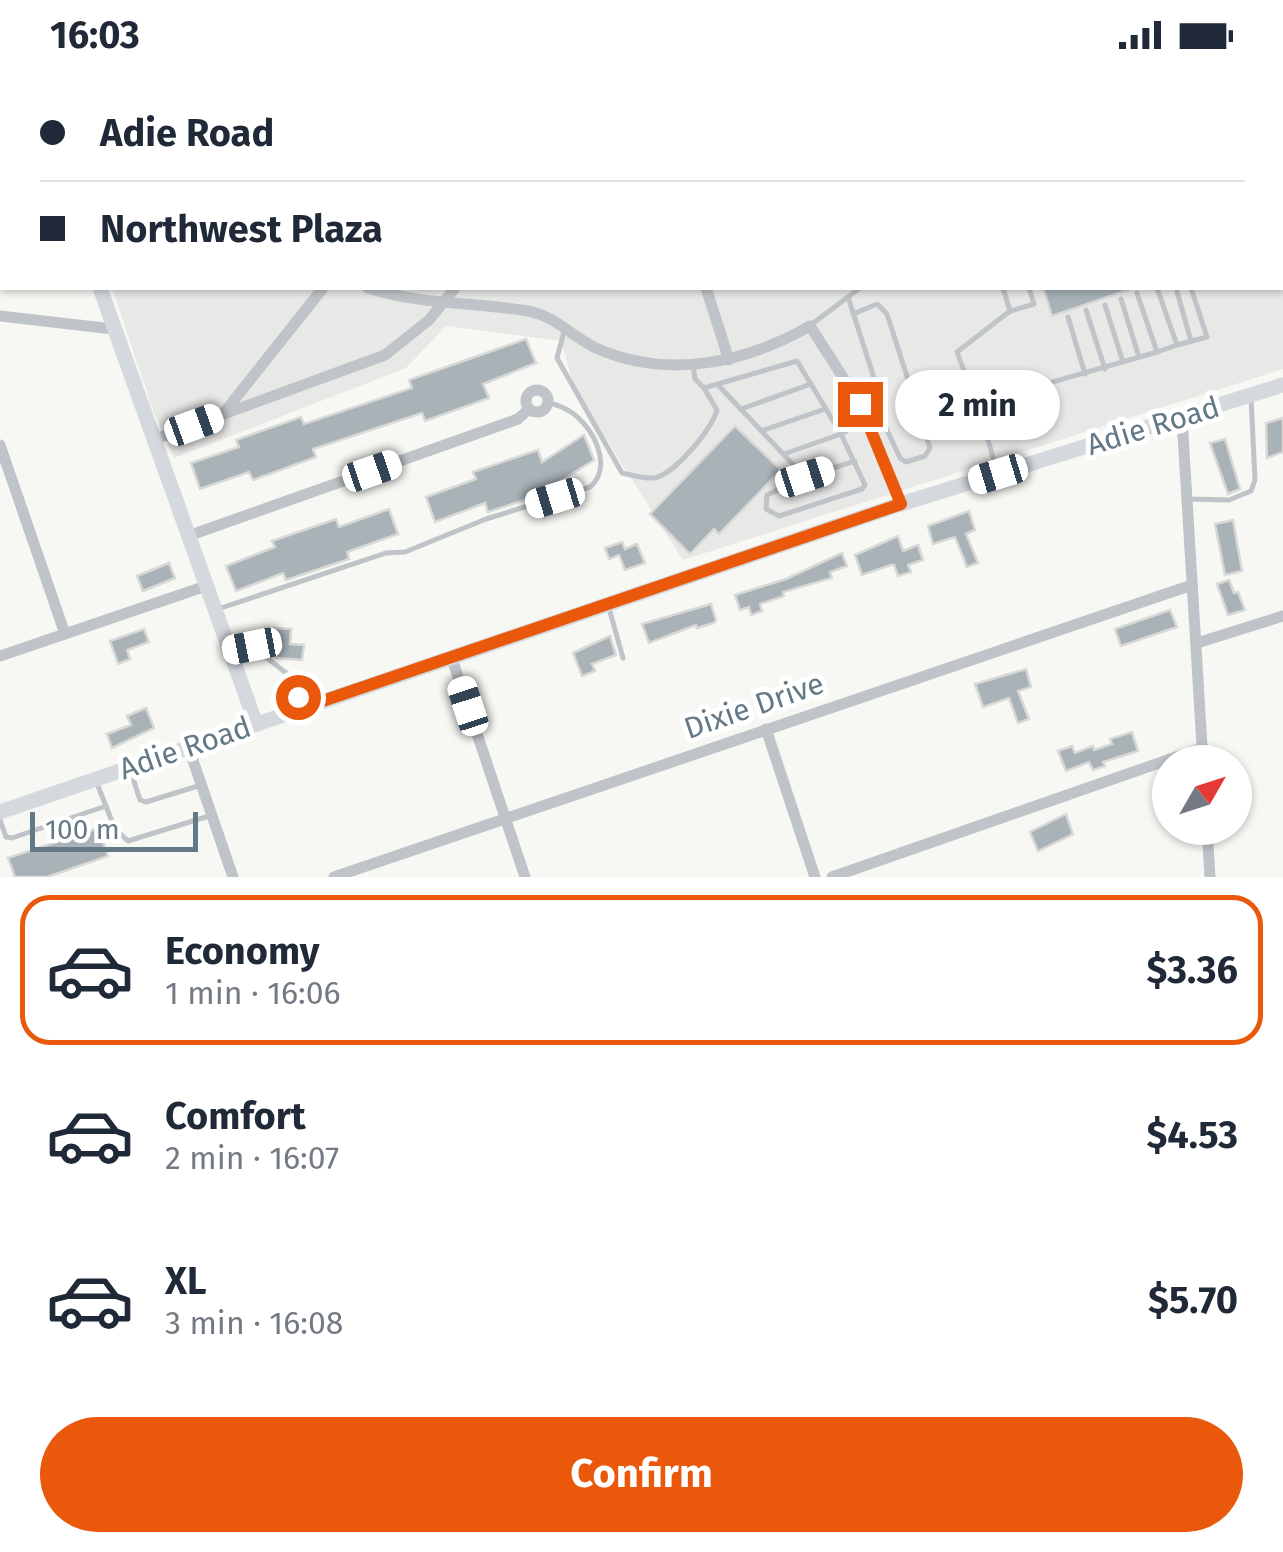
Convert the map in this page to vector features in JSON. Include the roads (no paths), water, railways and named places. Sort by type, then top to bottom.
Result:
[{"type":"street","points":[[101,290],[256,724]]},
{"type":"street","points":[[222,415],[321,290]]},
{"type":"street","points":[[377,290],[442,304],[526,311],[564,328],[587,344],[648,363],[693,365],[729,360],[769,348],[810,326],[874,417],[901,504]]},
{"type":"street","points":[[153,440],[385,356],[408,340],[452,290]]},
{"type":"street","points":[[707,290],[729,360]]},
{"type":"street","points":[[0,316],[113,330]]},
{"type":"street","name":"Adie Road","points":[[0,812],[901,504],[1283,386]]},
{"type":"street","points":[[188,536],[518,420],[529,409],[526,399],[533,391],[544,392],[548,402]]},
{"type":"street","points":[[1182,418],[1202,745]]},
{"type":"street","points":[[0,445],[65,634]]},
{"type":"street","name":"Dixie Drive","points":[[334,877],[1192,585]]},
{"type":"street","points":[[0,656],[206,586]]},
{"type":"street","points":[[1197,643],[1283,616]]},
{"type":"street","points":[[452,660],[525,877]]},
{"type":"street","points":[[766,728],[816,877]]},
{"type":"street","points":[[188,746],[233,877]]},
{"type":"street","points":[[832,877],[1152,765]]},
{"type":"street","points":[[1208,845],[1210,877]]},
{"type":"lane","points":[[810,326],[857,290]]},
{"type":"lane","points":[[1004,290],[1010,311]]},
{"type":"lane","points":[[1030,290],[1034,304],[1010,311],[957,352],[978,408],[1208,336],[1192,290]]},
{"type":"lane","points":[[1158,290],[1177,345]]},
{"type":"lane","points":[[1177,290],[1191,342]]},
{"type":"lane","points":[[1137,293],[1158,352]]},
{"type":"lane","points":[[784,454],[841,434],[884,409],[848,297]]},
{"type":"lane","points":[[1121,299],[1140,357]]},
{"type":"lane","points":[[854,314],[877,304],[887,314],[930,448],[926,456],[906,462],[900,458],[874,417]]},
{"type":"lane","points":[[1105,305],[1123,362]]},
{"type":"lane","points":[[1086,310],[1105,368]]},
{"type":"lane","points":[[1068,317],[1085,374]]},
{"type":"lane","points":[[564,328],[558,358],[622,473],[652,479],[670,472],[713,424],[718,410],[695,379],[693,365]]},
{"type":"lane","points":[[704,388],[797,361],[841,434],[855,461],[862,489],[772,515],[766,509],[767,494],[855,461]]},
{"type":"lane","points":[[741,409],[811,384]]},
{"type":"lane","points":[[718,385],[805,477]]},
{"type":"lane","points":[[1186,499],[1229,500],[1251,491],[1255,480],[1251,396]]},
{"type":"lane","points":[[215,610],[386,554],[404,552],[486,519],[590,487],[603,471],[599,451],[575,414],[548,402]]},
{"type":"lane","points":[[761,430],[826,409]]},
{"type":"lane","points":[[984,426],[998,474]]},
{"type":"lane","points":[[608,606],[623,658]]},
{"type":"lane","points":[[230,650],[252,646],[291,677],[302,708]]},
{"type":"lane","points":[[129,767],[140,800],[146,802],[201,786]]},
{"type":"lane","points":[[95,778],[115,829],[128,841],[212,815]]},
{"type":"lane","points":[[0,820],[6,836],[12,838],[106,806]]}]
